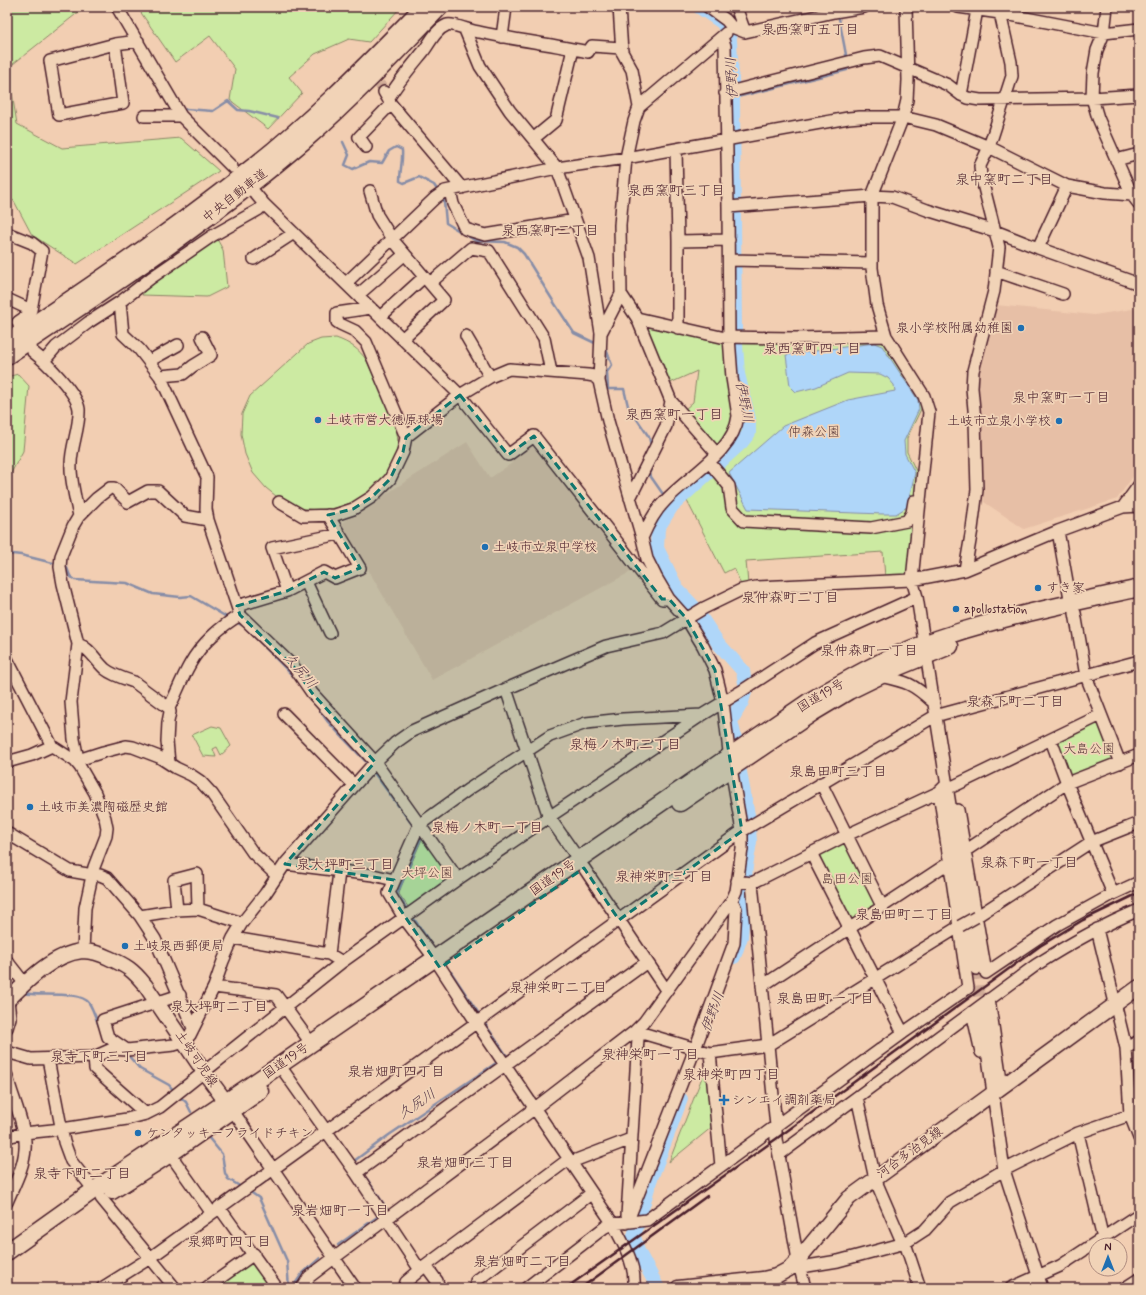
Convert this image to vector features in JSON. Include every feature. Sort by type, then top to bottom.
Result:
[{"type":"highway","name":"中央自動車道","points":[[7,342],[168,231],[247,172],[340,91],[423,7]]},
{"type":"highway","name":"中央自動車道","points":[[7,356],[175,242],[255,181],[348,101],[440,7]]},
{"type":"highway","name":"国道19号","points":[[7,1252],[229,1107],[285,1073],[438,963],[730,761],[808,702],[844,681],[891,658],[971,639],[1139,588]]},
{"type":"highway","name":"国道19号","points":[[1073,608],[1139,598]]},
{"type":"highway","name":"国道19号","points":[[730,761],[850,691],[925,650]]},
{"type":"highway","name":"国道19号","points":[[7,1263],[97,1194],[170,1154],[311,1043],[438,963]]},
{"type":"main road","name":"土岐可児線","points":[[15,993],[50,963],[83,951],[106,956],[126,966],[135,974],[157,1003],[229,1107]]},
{"type":"main road","name":"河合多治見線","points":[[678,1288],[763,1279],[776,1276],[796,1266],[850,1198],[1139,987]]},
{"type":"street","points":[[117,7],[181,116],[232,167]]},
{"type":"street","points":[[502,37],[506,7]]},
{"type":"street","points":[[619,7],[621,48],[632,70],[639,107]]},
{"type":"street","points":[[708,7],[726,20],[732,27],[745,32],[834,12],[864,7]]},
{"type":"street","points":[[736,7],[745,32]]},
{"type":"street","points":[[906,7],[908,67],[907,100],[903,117],[872,196],[872,263],[877,305],[886,336],[924,396],[929,412],[912,580],[917,597],[946,788],[976,969]]},
{"type":"street","points":[[958,7],[977,10],[1000,10],[1104,33],[1139,29]]},
{"type":"street","points":[[1107,7],[1104,33],[1098,50],[1093,73],[1092,98],[1098,118],[1116,160],[1137,198]]},
{"type":"street","points":[[961,95],[977,10]]},
{"type":"street","points":[[965,570],[978,490],[972,388],[973,372],[994,291],[999,247],[981,176],[980,166],[989,147],[1012,76],[1011,62],[1000,10]]},
{"type":"street","points":[[366,147],[359,137],[408,70],[442,27],[449,24],[456,25],[465,30],[588,52],[592,46],[621,48]]},
{"type":"street","points":[[601,337],[621,294],[620,225],[626,158],[634,121],[639,107],[732,27]]},
{"type":"street","points":[[302,1288],[309,1278],[334,1258],[535,1108],[635,1031],[644,1022],[732,900],[736,891],[742,849],[742,831],[730,761],[723,702],[715,670],[689,617],[670,599],[647,559],[608,421],[599,381],[601,337],[589,258],[557,168],[510,111],[480,66],[465,30]]},
{"type":"street","points":[[642,538],[651,519],[668,498],[728,443],[734,433],[738,416],[732,378],[729,337],[729,240],[725,46],[722,37]]},
{"type":"street","points":[[115,44],[123,103],[59,115],[50,61],[115,44],[138,41]]},
{"type":"street","points":[[533,139],[556,120],[573,49]]},
{"type":"street","points":[[725,93],[864,58],[880,56],[948,85],[961,95],[980,100],[1092,98],[1139,95]]},
{"type":"street","points":[[387,98],[462,188]]},
{"type":"street","points":[[144,116],[181,116]]},
{"type":"street","points":[[346,284],[435,198],[448,190],[557,168],[626,158],[848,118],[903,117],[936,125],[989,147],[1067,186],[1137,198]]},
{"type":"street","points":[[676,149],[678,328]]},
{"type":"street","points":[[1116,160],[1139,154]]},
{"type":"street","points":[[1038,248],[1067,186]]},
{"type":"street","points":[[448,190],[465,229],[485,234],[575,220]]},
{"type":"street","points":[[370,191],[378,215],[392,239],[444,300],[402,339]]},
{"type":"street","points":[[254,192],[264,204],[460,395],[508,455],[534,436],[662,599],[670,599]]},
{"type":"street","points":[[728,207],[872,196],[892,197],[927,210],[995,231],[1139,284]]},
{"type":"street","points":[[44,361],[56,347],[83,326],[120,302],[151,278],[212,236],[258,210],[264,204]]},
{"type":"street","points":[[7,233],[32,243],[42,251],[31,310],[28,315],[18,322],[20,329]]},
{"type":"street","points":[[254,259],[294,233]]},
{"type":"street","points":[[678,241],[729,240]]},
{"type":"street","points":[[380,317],[471,248],[489,251],[544,338],[551,372]]},
{"type":"street","points":[[358,295],[405,254]]},
{"type":"street","points":[[729,260],[872,263]]},
{"type":"street","points":[[996,271],[1063,294]]},
{"type":"street","points":[[621,294],[637,318],[671,401],[717,454]]},
{"type":"street","points":[[7,299],[31,310]]},
{"type":"street","points":[[120,302],[123,334],[139,349],[160,376],[207,477],[206,509],[208,520],[235,615],[294,667],[312,693],[419,825],[458,879]]},
{"type":"street","points":[[279,502],[303,516],[328,515],[353,509],[372,497],[390,479],[404,452],[406,437],[366,342],[355,331],[337,322],[337,313],[371,308]]},
{"type":"street","points":[[637,318],[721,337],[796,338],[886,336]]},
{"type":"street","points":[[466,336],[490,377]]},
{"type":"street","points":[[160,376],[183,374],[211,355],[202,337]]},
{"type":"street","points":[[149,361],[178,345]]},
{"type":"street","points":[[34,352],[68,388],[77,402],[79,409],[71,464],[79,516]]},
{"type":"street","points":[[406,437],[460,395],[490,377],[509,369],[588,375],[594,376],[599,381]]},
{"type":"street","points":[[630,498],[666,426],[670,413],[671,401]]},
{"type":"street","points":[[709,462],[729,486],[732,508],[744,521],[871,528],[906,521],[912,513],[918,480],[923,478]]},
{"type":"street","points":[[1122,507],[1139,485]]},
{"type":"street","points":[[75,761],[77,754],[74,739],[71,702],[78,644],[63,584],[61,562],[73,526],[79,516],[97,498],[110,488],[114,488],[128,502],[148,491],[158,491],[184,516],[208,520]]},
{"type":"street","points":[[7,1052],[30,1059],[94,1057],[112,1049],[128,1050],[174,1045],[184,1042],[190,1035],[214,987],[233,938],[242,923],[265,894],[285,864],[372,766],[395,743],[412,731],[606,646],[663,633],[704,608],[741,590],[756,587],[912,580],[965,570],[1058,530],[1122,507],[1139,506]]},
{"type":"street","points":[[169,764],[167,741],[170,712],[169,708],[190,664],[206,642],[235,615],[324,572],[335,578],[360,568],[328,515]]},
{"type":"street","points":[[1058,530],[1086,676],[1120,763]]},
{"type":"street","points":[[287,591],[272,548],[340,534]]},
{"type":"street","points":[[306,582],[330,633]]},
{"type":"street","points":[[7,1137],[24,1133],[127,1119],[146,1114],[160,1107],[342,962],[458,879],[549,817],[815,642],[917,597]]},
{"type":"street","points":[[78,644],[85,646],[106,669],[134,682],[169,708]]},
{"type":"street","points":[[7,659],[52,746],[75,761],[88,779],[105,818],[107,828],[106,836],[94,867],[85,908],[83,951]]},
{"type":"street","points":[[102,1288],[150,1258],[215,1209],[274,1169],[742,831],[821,783],[935,716],[1139,661]]},
{"type":"street","points":[[879,676],[901,680],[912,684],[933,702]]},
{"type":"street","points":[[506,689],[549,817],[666,990]]},
{"type":"street","points":[[284,714],[354,785]]},
{"type":"street","points":[[634,1288],[635,1280],[632,1263],[613,1224],[504,1064],[438,963],[404,918],[389,893],[419,825],[469,789],[550,736],[586,723],[623,719],[702,715]]},
{"type":"street","points":[[737,881],[752,883],[847,835],[1051,740],[1101,715]]},
{"type":"street","points":[[1051,740],[1067,784],[1113,894]]},
{"type":"street","points":[[7,762],[32,755],[52,746]]},
{"type":"street","points":[[75,761],[126,746],[137,748],[159,757],[200,781],[212,794],[253,852],[277,876]]},
{"type":"street","points":[[965,851],[1067,784],[1139,755]]},
{"type":"street","points":[[821,783],[882,906]]},
{"type":"street","points":[[946,788],[965,851],[986,973],[1057,925],[1113,894],[1139,882]]},
{"type":"street","points":[[526,1288],[605,1227],[613,1224],[647,1220],[903,1032],[968,988],[950,862],[946,788]]},
{"type":"street","points":[[635,1031],[710,1053],[768,1045],[976,917],[1091,842],[1139,823]]},
{"type":"street","points":[[7,833],[70,871],[100,875],[107,878],[140,916],[155,939],[193,1028]]},
{"type":"street","points":[[811,853],[848,928],[903,1032]]},
{"type":"street","points":[[762,986],[950,862]]},
{"type":"street","points":[[285,864],[339,872],[373,875],[394,880]]},
{"type":"street","points":[[329,954],[339,872]]},
{"type":"street","points":[[177,910],[174,880],[197,874],[198,909]]},
{"type":"street","points":[[752,883],[776,1126],[776,1139],[780,1154],[796,1266],[805,1288]]},
{"type":"street","points":[[627,1223],[695,1049],[734,943],[736,909],[732,900]]},
{"type":"street","points":[[140,916],[177,910],[198,909],[242,923]]},
{"type":"street","points":[[780,1154],[1036,965],[1097,929],[1139,910]]},
{"type":"street","points":[[1097,929],[1126,1048],[1134,1114],[1139,1138]]},
{"type":"street","points":[[233,938],[329,954],[342,962]]},
{"type":"street","points":[[7,961],[15,993],[7,1028]]},
{"type":"street","points":[[356,1173],[504,1064],[647,962]]},
{"type":"street","points":[[214,987],[276,995],[311,1043]]},
{"type":"street","points":[[128,1050],[108,1037],[103,1020],[180,996]]},
{"type":"street","points":[[989,999],[995,1092],[1004,1170],[1042,1288]]},
{"type":"street","points":[[977,1010],[995,1092]]},
{"type":"street","points":[[627,1223],[638,1038],[635,1031]]},
{"type":"street","points":[[1126,1048],[1139,1041]]},
{"type":"street","points":[[710,1053],[721,1166]]},
{"type":"street","points":[[94,1057],[95,1069],[146,1114]]},
{"type":"street","points":[[48,1059],[64,1142],[71,1160],[97,1194],[175,1288]]},
{"type":"street","points":[[285,1073],[356,1173],[386,1219],[423,1268],[437,1281],[439,1288]]},
{"type":"street","points":[[7,1076],[24,1133],[25,1148],[22,1165],[8,1197]]},
{"type":"street","points":[[856,1097],[875,1179],[900,1237],[905,1243],[920,1288]]},
{"type":"street","points":[[229,1107],[274,1169],[355,1288]]},
{"type":"street","points":[[796,1266],[838,1260],[905,1243],[925,1230],[950,1202],[1004,1170],[1078,1133],[1134,1114]]},
{"type":"street","points":[[1078,1133],[1103,1237]]},
{"type":"street","points":[[404,1288],[406,1282],[423,1268],[570,1160],[631,1139]]},
{"type":"street","points":[[170,1154],[254,1254],[277,1288]]},
{"type":"street","points":[[477,1288],[476,1281],[592,1193]]},
{"type":"street","points":[[1104,1237],[1139,1214]]},
{"type":"street","points":[[1011,1288],[1060,1266],[1088,1248]]},
{"type":"street","points":[[206,1288],[254,1254]]},
{"type":"street","points":[[1125,1288],[1139,1279]]},
{"type":"highlighted area","points":[[460,395],[508,455],[534,436],[662,599],[669,599],[686,618],[715,670],[742,831],[619,920],[584,868],[440,968],[389,893],[394,880],[285,864],[375,762],[312,693],[294,667],[240,615],[237,606],[287,591],[324,572],[335,578],[360,568],[328,515],[353,509],[372,497],[390,479],[403,452],[406,437]]},
{"type":"shaded area","name":"土岐市立泉小学校","points":[[996,305],[1094,315],[1139,308],[1139,468],[1117,499],[1024,529],[984,502],[977,374]]},
{"type":"shaded area","name":"土岐市立泉中学校","points":[[534,440],[634,570],[432,680],[341,523],[467,442],[490,478],[512,463],[509,458]]},
{"type":"green space","points":[[7,7],[85,7],[8,68],[17,124],[62,148],[181,138],[219,171],[77,264],[32,235],[14,201],[7,197]]},
{"type":"green space","points":[[137,7],[401,7],[369,42],[349,39],[315,54],[289,77],[302,93],[268,129],[230,100],[235,69],[210,36],[175,62]]},
{"type":"green space","points":[[217,239],[223,250],[227,287],[207,297],[142,295],[148,286]]},
{"type":"green space","name":"仲森公園","points":[[647,324],[722,340],[884,341],[923,405],[907,438],[907,452],[919,477],[908,576],[885,577],[883,552],[746,561],[748,584],[741,585],[734,568],[724,573],[686,499],[726,461],[684,410],[693,402],[697,371],[668,384],[643,328]]},
{"type":"green space","name":"土岐市営大徳原球場","points":[[336,338],[354,347],[367,361],[396,426],[398,442],[395,460],[386,478],[373,490],[354,502],[336,508],[317,510],[298,508],[281,500],[266,488],[253,473],[245,454],[241,434],[242,414],[250,396],[308,344],[321,339]]},
{"type":"green space","points":[[18,374],[29,386],[23,451],[10,475],[7,475],[7,377]]},
{"type":"green space","name":"大島公園","points":[[1098,721],[1115,759],[1069,777],[1055,741]]},
{"type":"green space","points":[[212,726],[221,728],[231,746],[221,755],[217,747],[213,749],[216,757],[203,756],[192,735]]},
{"type":"green space","name":"大坪公園","points":[[423,837],[452,879],[409,908],[399,894]]},
{"type":"green space","name":"島田公園","points":[[844,840],[877,902],[875,906],[851,922],[817,854]]},
{"type":"green space","points":[[708,1062],[712,1127],[669,1162],[706,1067]]},
{"type":"green space","points":[[252,1258],[267,1281],[257,1288],[211,1288]]},
{"type":"water","points":[[874,343],[882,346],[918,400],[919,409],[904,441],[905,454],[915,473],[907,507],[896,514],[748,509],[729,473],[783,426],[848,400],[895,391],[894,385],[888,378],[880,374],[848,373],[816,387],[796,392],[790,386],[786,355]]},
{"type":"waterway","name":"伊野川","points":[[699,7],[723,23],[730,40],[733,98],[735,329],[738,374],[749,419],[749,433],[742,442],[672,506],[658,528],[657,548],[677,589],[694,607],[718,643],[743,671],[746,689],[742,702],[731,721],[736,742]]},
{"type":"waterway","points":[[838,13],[847,60]]},
{"type":"waterway","points":[[733,98],[847,70],[848,65]]},
{"type":"waterway","points":[[186,109],[213,111],[228,101],[238,110],[278,118]]},
{"type":"waterway","points":[[343,142],[349,155],[345,165],[353,169],[369,162],[382,163],[389,151],[396,147],[402,150],[400,181],[404,183],[419,177],[434,185],[438,191]]},
{"type":"waterway","points":[[442,197],[444,201],[446,223],[476,241],[505,242],[517,247],[524,254],[574,333],[597,344]]},
{"type":"waterway","points":[[603,347],[606,349],[612,365],[607,372],[608,389],[624,389],[628,406],[649,437],[651,446]]},
{"type":"waterway","points":[[655,459],[649,474],[665,497]]},
{"type":"waterway","name":"久尻川","points":[[7,557],[13,554],[21,555],[57,564]]},
{"type":"waterway","name":"久尻川","points":[[63,566],[67,568],[70,576],[75,580],[127,583],[153,594],[180,597],[191,596],[230,619]]},
{"type":"waterway","name":"久尻川","points":[[236,622],[245,627],[296,679]]},
{"type":"waterway","name":"久尻川","points":[[316,705],[328,722],[368,764]]},
{"type":"waterway","name":"久尻川","points":[[372,770],[414,827]]},
{"type":"waterway","name":"伊野川","points":[[734,957],[741,937],[746,866],[750,842],[748,815],[740,772]]},
{"type":"waterway","name":"久尻川","points":[[408,911],[397,894],[421,838],[419,835]]},
{"type":"waterway","name":"久尻川","points":[[412,916],[431,944]]},
{"type":"waterway","name":"久尻川","points":[[451,972],[481,1017]]},
{"type":"waterway","points":[[7,978],[14,987]]},
{"type":"waterway","points":[[22,993],[68,995],[84,999],[89,1003],[99,1026]]},
{"type":"waterway","name":"久尻川","points":[[483,1021],[507,1056],[503,1059]]},
{"type":"waterway","points":[[127,1054],[140,1069],[169,1085],[174,1091]]},
{"type":"waterway","name":"久尻川","points":[[356,1164],[354,1161],[389,1135],[499,1061]]},
{"type":"waterway","points":[[179,1096],[186,1102],[191,1112]]},
{"type":"waterway","name":"伊野川","points":[[658,1288],[638,1251],[634,1236],[650,1181],[681,1099]]},
{"type":"waterway","points":[[208,1137],[222,1154],[225,1173],[228,1179],[243,1188]]},
{"type":"waterway","name":"久尻川","points":[[367,1179],[387,1209],[385,1211]]},
{"type":"waterway","points":[[249,1191],[259,1198],[287,1261],[289,1288]]},
{"type":"waterway","name":"久尻川","points":[[338,1245],[380,1215]]},
{"type":"waterway","name":"久尻川","points":[[292,1288],[302,1274],[320,1258]]},
{"type":"tunnel","points":[[370,70],[384,91]]},
{"type":"tunnel","points":[[976,969],[981,1009]]},
{"type":"railway","points":[[566,1288],[776,1139],[1040,946],[1083,920],[1139,893]]},
{"type":"railway","points":[[581,1288],[707,1196]]},
{"type":"place","name":"泉小学校附属幼稚園","points":[[1021,328]]},
{"type":"place","name":"土岐市営大徳原球場","points":[[318,420]]},
{"type":"place","name":"土岐市立泉小学校","points":[[1059,421]]},
{"type":"place","name":"土岐市立泉中学校","points":[[485,547]]},
{"type":"place","name":"すき家","points":[[1038,588]]},
{"type":"place","name":"apollostation","points":[[956,609]]},
{"type":"place","name":"土岐市美濃陶磁歴史館","points":[[30,807]]},
{"type":"place","name":"土岐泉西郵便局","points":[[125,946]]},
{"type":"place","name":"シンエイ調剤薬局","points":[[724,1100]]},
{"type":"place","name":"ケンタッキーフライドチキン","points":[[138,1133]]},
{"type":"district","name":"泉西窯町五丁目","points":[[810,30]]},
{"type":"district","name":"泉中窯町二丁目","points":[[1004,180]]},
{"type":"district","name":"泉西窯町三丁目","points":[[676,191]]},
{"type":"district","name":"泉西窯町二丁目","points":[[550,231]]},
{"type":"district","name":"泉西窯町四丁目","points":[[812,349]]},
{"type":"district","name":"泉中窯町一丁目","points":[[1061,398]]},
{"type":"district","name":"泉西窯町一丁目","points":[[674,415]]},
{"type":"district","name":"泉仲森町二丁目","points":[[790,598]]},
{"type":"district","name":"泉仲森町一丁目","points":[[869,651]]},
{"type":"district","name":"泉森下町二丁目","points":[[1015,702]]},
{"type":"district","name":"泉梅ノ木町二丁目","points":[[625,745]]},
{"type":"district","name":"泉島田町三丁目","points":[[838,772]]},
{"type":"district","name":"泉梅ノ木町一丁目","points":[[487,828]]},
{"type":"district","name":"泉森下町一丁目","points":[[1029,863]]},
{"type":"district","name":"泉大坪町三丁目","points":[[345,865]]},
{"type":"district","name":"泉神栄町三丁目","points":[[664,877]]},
{"type":"district","name":"泉島田町二丁目","points":[[904,915]]},
{"type":"district","name":"泉神栄町二丁目","points":[[558,988]]},
{"type":"district","name":"泉島田町一丁目","points":[[825,999]]},
{"type":"district","name":"泉大坪町二丁目","points":[[219,1007]]},
{"type":"district","name":"泉神栄町一丁目","points":[[650,1055]]},
{"type":"district","name":"泉寺下町三丁目","points":[[99,1057]]},
{"type":"district","name":"泉岩畑町四丁目","points":[[396,1072]]},
{"type":"district","name":"泉神栄町四丁目","points":[[731,1075]]},
{"type":"district","name":"泉岩畑町三丁目","points":[[465,1163]]},
{"type":"district","name":"泉寺下町二丁目","points":[[82,1174]]},
{"type":"district","name":"泉岩畑町一丁目","points":[[340,1211]]},
{"type":"district","name":"泉郷町四丁目","points":[[229,1242]]},
{"type":"district","name":"泉岩畑町二丁目","points":[[522,1262]]}]
